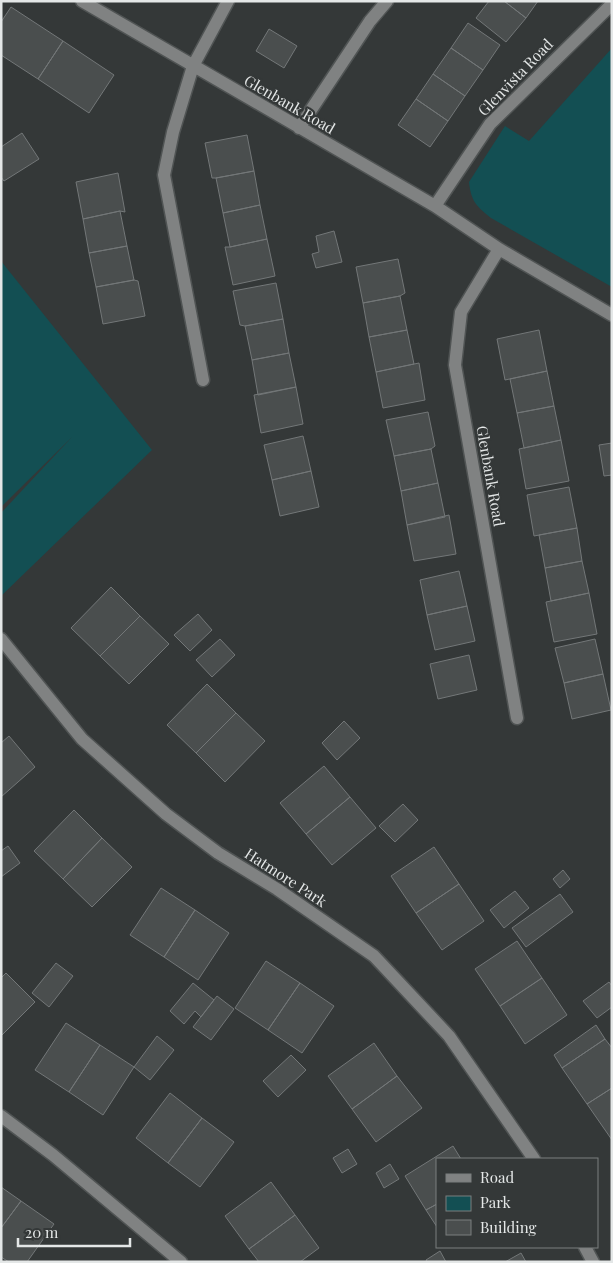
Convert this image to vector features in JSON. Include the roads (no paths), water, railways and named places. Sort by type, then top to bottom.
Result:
[{"type":"street","points":[[203,380],[164,175],[173,132],[193,66],[228,1]]},
{"type":"street","points":[[299,128],[370,21],[387,1]]},
{"type":"street","name":"Glenbank Road","points":[[84,2],[435,206],[499,248],[612,315]]},
{"type":"street","name":"Glenvista Road","points":[[435,206],[490,124],[612,4]]},
{"type":"street","name":"Glenbank Road","points":[[499,248],[461,312],[455,365],[517,718]]},
{"type":"street","name":"Hatmore Park","points":[[1,638],[82,739],[166,814],[218,853],[277,889],[374,956],[449,1036],[533,1158]]},
{"type":"street","points":[[1,1116],[53,1155],[181,1262]]},
{"type":"street","points":[[586,1248],[593,1262]]}]
